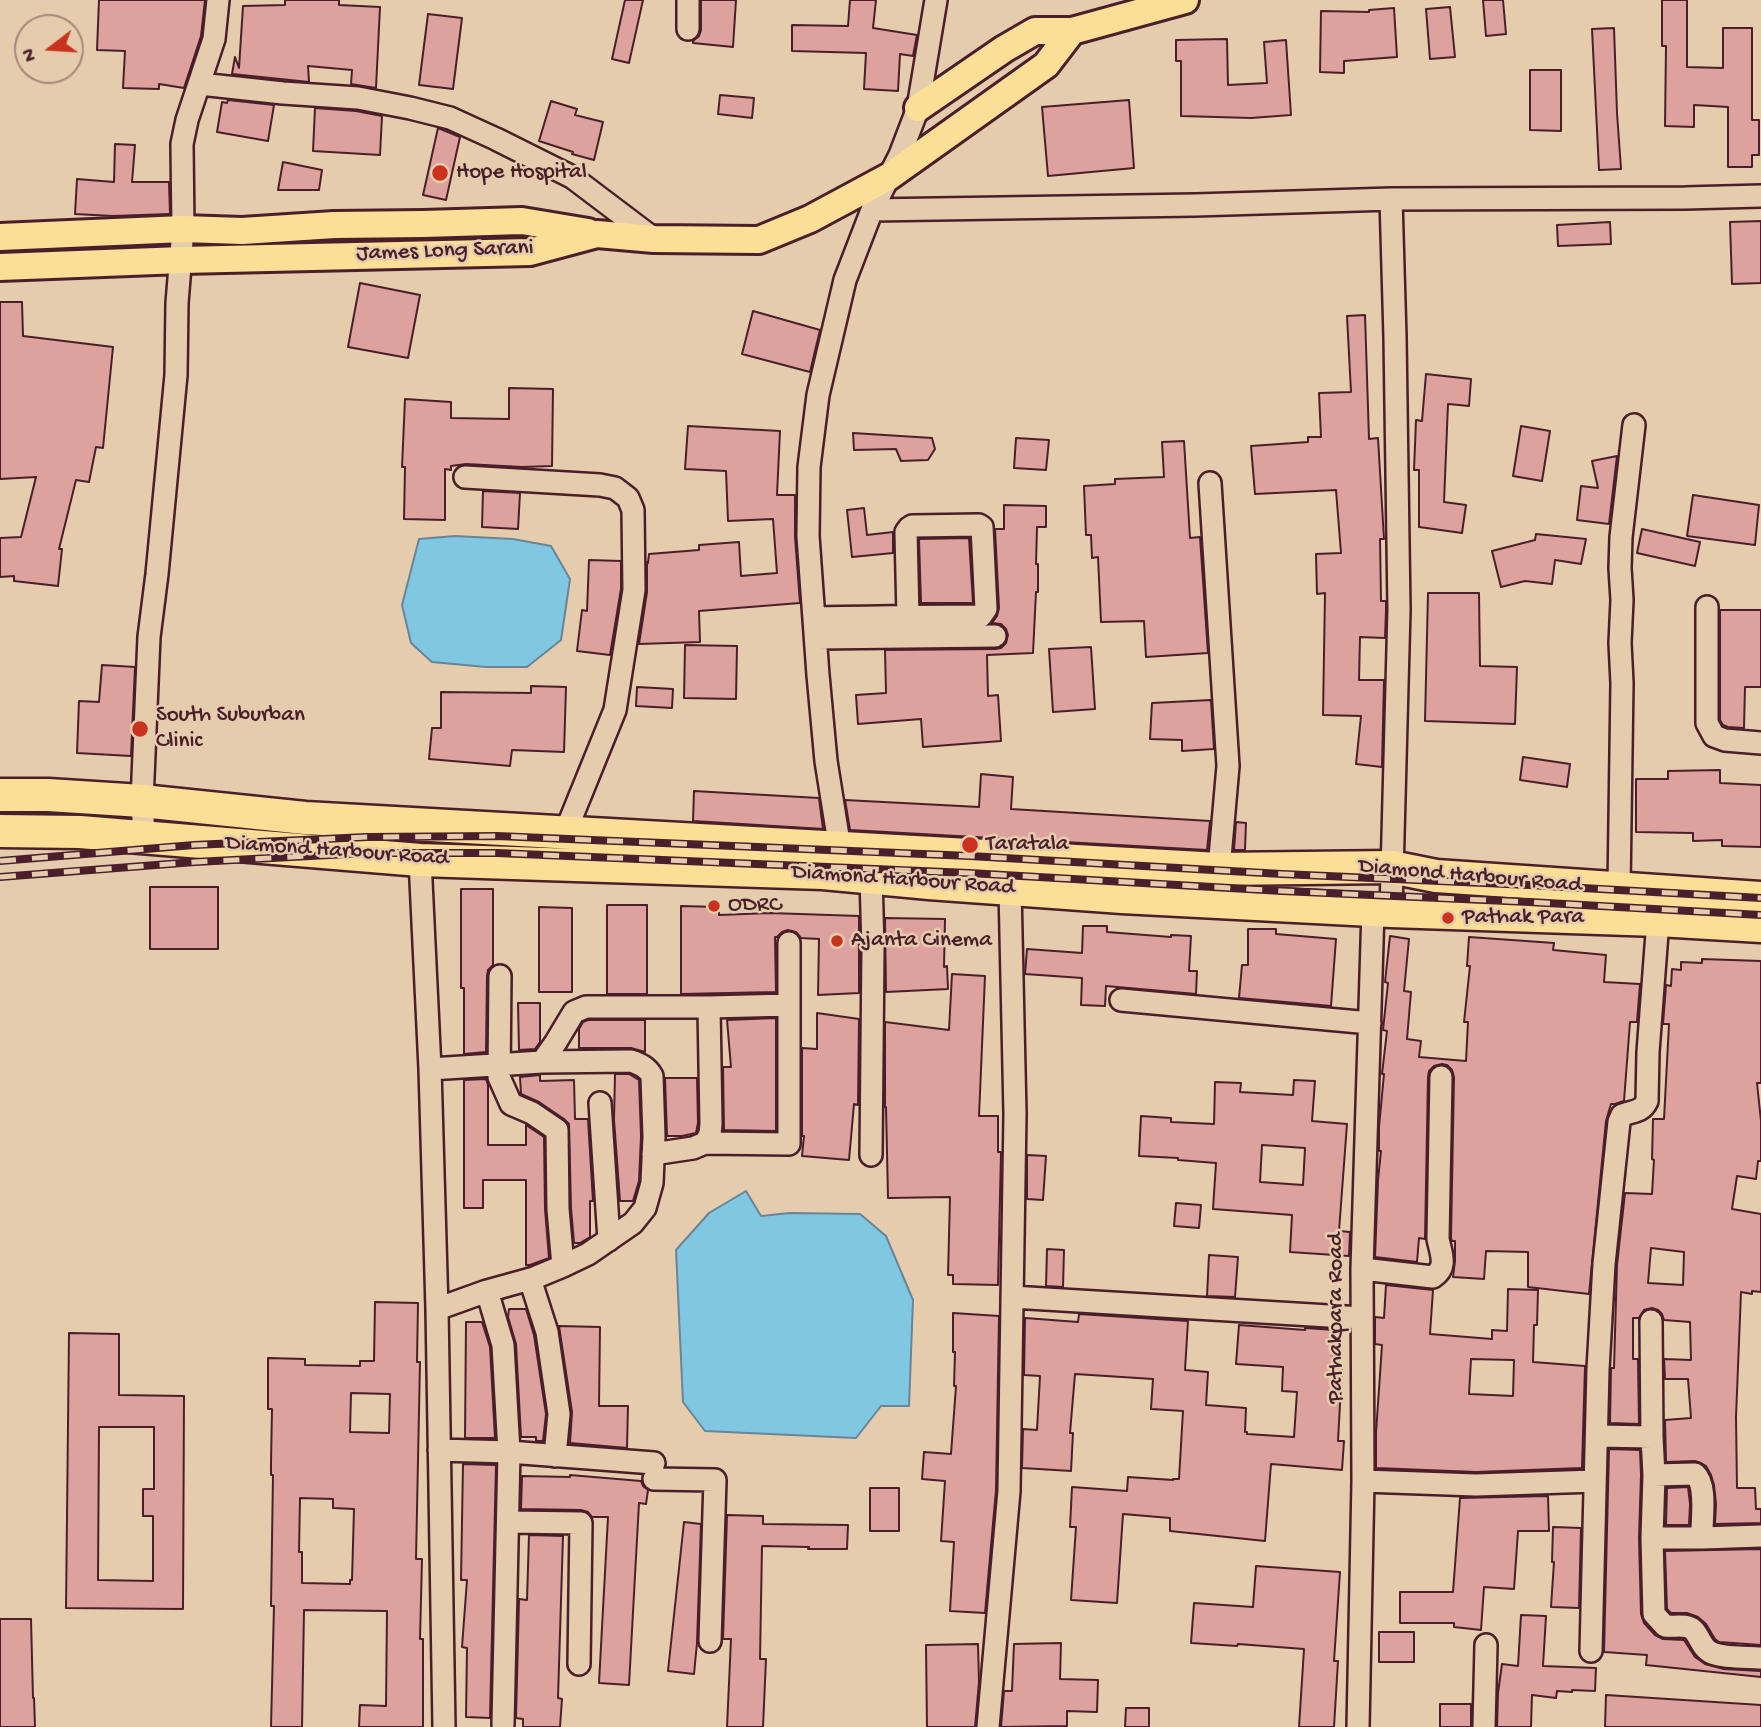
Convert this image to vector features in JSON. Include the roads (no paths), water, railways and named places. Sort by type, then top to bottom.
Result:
[{"type":"highway","name":"Diamond Harbour Road","points":[[0,795],[142,801],[305,817],[565,833],[1219,869],[1391,867],[1436,876],[1761,898]]},
{"type":"highway","name":"Diamond Harbour Road","points":[[0,831],[80,832],[421,860],[823,873],[1122,897],[1761,926]]},
{"type":"main road","points":[[918,108],[1035,31],[1072,31],[1185,0]]},
{"type":"main road","name":"James Long Sarani","points":[[0,267],[530,252],[597,234],[654,239],[759,240],[810,219],[890,176],[1046,65],[1072,31]]},
{"type":"main road","points":[[0,237],[183,229],[242,231],[334,225],[522,221],[597,234]]},
{"type":"main road","points":[[0,783],[48,795]]},
{"type":"main road","points":[[0,845],[9,845],[46,831]]},
{"type":"street","points":[[144,837],[142,801],[149,637],[176,374],[177,303],[183,229],[182,145],[187,120],[214,39],[218,0]]},
{"type":"street","points":[[688,0],[688,29]]},
{"type":"street","points":[[841,849],[827,761],[818,675],[808,536],[809,467],[818,395],[845,280],[872,211],[900,155],[918,108],[936,0]]},
{"type":"street","points":[[200,84],[358,98],[450,118],[572,177],[654,239]]},
{"type":"street","points":[[872,211],[1391,199],[1761,196]]},
{"type":"street","name":"Pathakpara Road","points":[[1358,1727],[1363,1481],[1362,1269],[1370,1023],[1382,910],[1391,867],[1399,610],[1391,199]]},
{"type":"street","points":[[1619,888],[1621,537],[1634,425]]},
{"type":"street","points":[[465,477],[600,485],[615,488],[628,498],[634,510],[634,590],[615,710],[565,833]]},
{"type":"street","points":[[1210,482],[1228,766],[1219,869]]},
{"type":"street","points":[[816,628],[908,617],[981,616],[986,609],[982,527],[909,528],[906,532],[908,617]]},
{"type":"street","points":[[1707,607],[1707,723],[1714,736],[1725,740],[1761,743]]},
{"type":"street","points":[[816,628],[995,636]]},
{"type":"street","points":[[421,860],[437,1309],[444,1727]]},
{"type":"street","points":[[871,877],[871,1155]]},
{"type":"street","points":[[988,1727],[1009,1491],[1014,1114],[1010,889]]},
{"type":"street","points":[[1591,1651],[1598,1369],[1604,1264],[1619,1122],[1622,1115],[1639,1111],[1647,1101],[1658,920]]},
{"type":"street","points":[[653,1154],[693,1149],[705,1143],[789,1144],[789,943]]},
{"type":"street","points":[[500,976],[499,1077],[511,1104],[532,1113],[557,1130],[558,1209],[563,1266]]},
{"type":"street","points":[[1121,1000],[1370,1023]]},
{"type":"street","points":[[542,1062],[574,1012],[586,1007],[789,1005]]},
{"type":"street","points":[[705,1143],[711,1124],[709,1007]]},
{"type":"street","points":[[430,1069],[542,1062],[631,1061],[647,1068],[652,1076],[654,1138],[652,1183],[645,1208],[634,1223],[587,1254],[563,1266],[437,1309]]},
{"type":"street","points":[[1362,1269],[1433,1277],[1440,1272],[1443,1263],[1438,1239],[1440,1077]]},
{"type":"street","points":[[600,1103],[608,1240]]},
{"type":"street","points":[[530,1279],[547,1332],[559,1414],[555,1456]]},
{"type":"street","points":[[487,1291],[503,1345],[509,1452],[503,1724]]},
{"type":"street","points":[[1012,1297],[1362,1318]]},
{"type":"street","points":[[1651,1321],[1654,1614],[1665,1626],[1688,1627],[1695,1632],[1704,1648],[1715,1654],[1761,1658]]},
{"type":"street","points":[[1597,1436],[1652,1437]]},
{"type":"street","points":[[439,1450],[555,1456],[715,1480],[710,1641]]},
{"type":"street","points":[[1654,1475],[1695,1475],[1700,1478],[1703,1502],[1702,1538]]},
{"type":"street","points":[[1363,1481],[1476,1485],[1595,1481]]},
{"type":"street","points":[[508,1522],[581,1523],[579,1664]]},
{"type":"street","points":[[1652,1538],[1761,1536]]},
{"type":"street","points":[[1484,1727],[1486,1645]]},
{"type":"water","points":[[455,536],[513,539],[551,546],[570,579],[561,640],[527,667],[486,667],[432,662],[411,643],[402,605],[419,539]]},
{"type":"water","points":[[746,1191],[761,1216],[790,1213],[860,1214],[886,1236],[913,1300],[909,1406],[881,1406],[856,1438],[705,1431],[683,1402],[676,1250],[709,1213]]},
{"type":"railway","points":[[0,861],[194,845],[367,837],[497,836],[970,856],[1761,898]]},
{"type":"railway","points":[[0,877],[195,862],[368,853],[497,853],[969,873],[1761,915]]},
{"type":"place","name":"Hope Hospital","points":[[440,173]]},
{"type":"place","name":"South Suburban Clinic","points":[[140,729]]},
{"type":"place","name":"Taratala","points":[[970,845]]},
{"type":"place","name":"ODRC","points":[[714,906]]},
{"type":"place","name":"Pathak Para","points":[[1448,918]]},
{"type":"place","name":"Ajanta Cinema","points":[[837,941]]}]
